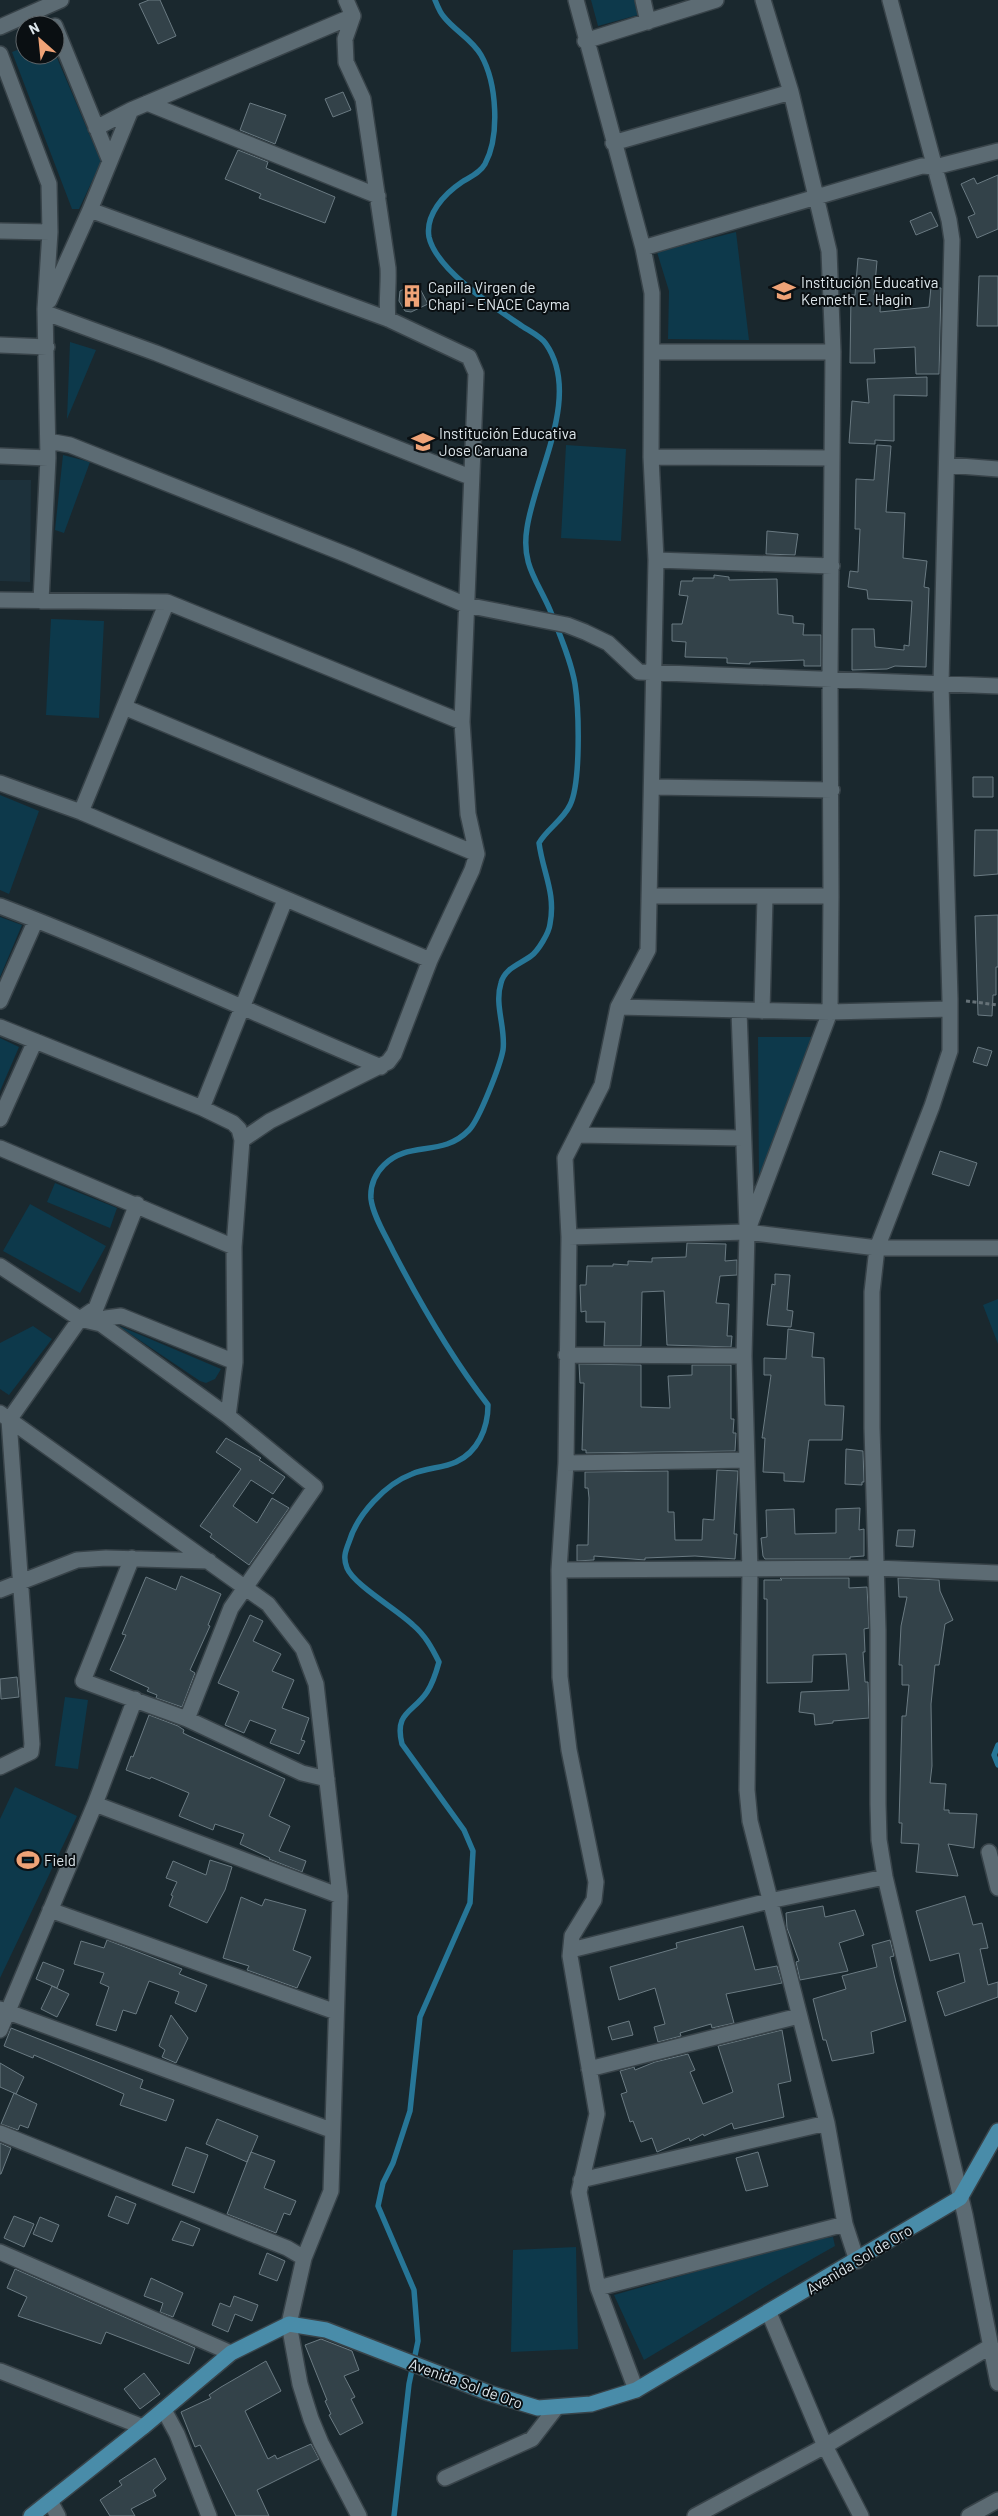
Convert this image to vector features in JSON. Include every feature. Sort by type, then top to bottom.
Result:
[{"type":"main road","name":"Avenida Sol de Oro","points":[[289,2324],[326,2330],[489,2393],[538,2408],[592,2404],[636,2390],[857,2261],[960,2198],[998,2131]]},
{"type":"main road","points":[[31,2516],[143,2428],[231,2352],[289,2324]]},
{"type":"street","points":[[346,0],[353,16],[346,40],[346,62],[364,99],[388,268],[388,319]]},
{"type":"street","points":[[576,0],[585,40],[643,248],[652,293],[651,457],[656,560],[648,950],[618,1008],[602,1085],[565,1158],[569,1236],[566,1463],[559,1570],[560,1677],[569,1750],[596,1882],[594,1900],[572,1936],[570,1950],[597,2114],[579,2192],[598,2288],[636,2390]]},
{"type":"street","points":[[643,0],[648,22]]},
{"type":"street","points":[[585,40],[716,0]]},
{"type":"street","points":[[748,1232],[830,1012],[832,896],[830,678],[833,352],[829,251],[791,92],[763,0]]},
{"type":"street","points":[[890,0],[949,220],[952,240],[942,684],[950,1051],[932,1106],[877,1248],[872,1292],[872,1428],[876,1568],[879,1840],[885,1877],[960,2198],[998,2383]]},
{"type":"street","points":[[0,27],[54,3]]},
{"type":"street","points":[[96,128],[147,103],[353,16]]},
{"type":"street","points":[[65,50],[110,161]]},
{"type":"street","points":[[0,54],[49,184],[50,232],[46,311],[48,458],[41,601]]},
{"type":"street","points":[[614,143],[791,92]]},
{"type":"street","points":[[147,103],[378,196]]},
{"type":"street","points":[[46,311],[131,110]]},
{"type":"street","points":[[643,248],[922,166],[935,167],[998,151]]},
{"type":"street","points":[[90,210],[388,319],[469,357],[476,373],[470,478],[462,722],[465,789],[477,854],[472,870],[430,960],[394,1054],[388,1062],[312,1099],[242,1140]]},
{"type":"street","points":[[0,231],[50,232]]},
{"type":"street","points":[[46,311],[470,478]]},
{"type":"street","points":[[0,345],[47,347]]},
{"type":"street","points":[[652,352],[833,352]]},
{"type":"street","points":[[48,441],[70,444],[350,556],[466,605],[531,618],[585,632],[608,643],[639,672],[998,686]]},
{"type":"street","points":[[0,456],[48,458]]},
{"type":"street","points":[[651,457],[832,458]]},
{"type":"street","points":[[947,465],[998,469]]},
{"type":"street","points":[[656,560],[832,566]]},
{"type":"street","points":[[0,600],[167,602],[462,722]]},
{"type":"street","points":[[80,812],[167,602]]},
{"type":"street","points":[[124,707],[477,854]]},
{"type":"street","points":[[0,783],[80,812],[430,960]]},
{"type":"street","points":[[652,787],[832,790]]},
{"type":"street","points":[[650,896],[832,896]]},
{"type":"street","points":[[762,1011],[765,897]]},
{"type":"street","points":[[202,1108],[240,1008],[285,900]]},
{"type":"street","points":[[0,906],[108,948],[240,1008],[381,1067]]},
{"type":"street","points":[[0,1001],[36,920]]},
{"type":"street","points":[[618,1008],[830,1012],[950,1004]]},
{"type":"street","points":[[739,1011],[748,1232],[744,1356],[750,1570],[747,1790],[750,1821],[827,2123],[845,2224],[857,2261]]},
{"type":"street","points":[[0,1027],[202,1108],[233,1123],[239,1130],[242,1140],[234,1246],[235,1362],[228,1416]]},
{"type":"street","points":[[0,1119],[35,1041]]},
{"type":"street","points":[[578,1135],[743,1138]]},
{"type":"street","points":[[0,1148],[234,1246]]},
{"type":"street","points":[[0,1767],[31,1752],[32,1744],[20,1582],[4,1416],[80,1319],[96,1308],[137,1204]]},
{"type":"street","points":[[569,1236],[748,1232],[877,1248],[998,1248]]},
{"type":"street","points":[[0,1266],[80,1319],[102,1324],[228,1416],[316,1487],[231,1608],[187,1719]]},
{"type":"street","points":[[102,1324],[106,1318],[121,1316],[235,1362]]},
{"type":"street","points":[[566,1355],[744,1356]]},
{"type":"street","points":[[4,1416],[268,1604],[281,1618],[303,1649],[311,1667],[316,1684],[340,1896],[331,2130],[331,2191],[304,2258],[289,2324],[300,2384],[311,2419],[321,2443],[359,2516]]},
{"type":"street","points":[[566,1463],[747,1460]]},
{"type":"street","points":[[0,1590],[76,1560],[132,1558],[209,1561]]},
{"type":"street","points":[[132,1558],[83,1681],[187,1719],[302,1773],[327,1779]]},
{"type":"street","points":[[559,1570],[876,1568],[998,1573]]},
{"type":"street","points":[[0,2030],[4,2011],[96,1804],[135,1699]]},
{"type":"street","points":[[96,1804],[340,1896]]},
{"type":"street","points":[[989,1852],[998,1888]]},
{"type":"street","points":[[570,1950],[769,1901],[885,1877]]},
{"type":"street","points":[[50,1910],[336,2012]]},
{"type":"street","points":[[4,2011],[331,2130]]},
{"type":"street","points":[[589,2069],[799,2016]]},
{"type":"street","points":[[581,2180],[827,2123]]},
{"type":"street","points":[[0,2132],[287,2248],[304,2258]]},
{"type":"street","points":[[598,2288],[845,2224]]},
{"type":"street","points":[[0,2252],[231,2352]]},
{"type":"street","points":[[769,2313],[825,2446],[861,2516]]},
{"type":"street","points":[[695,2516],[825,2446],[991,2346]]},
{"type":"street","points":[[0,2371],[143,2428]]},
{"type":"street","points":[[445,2478],[532,2438],[556,2408]]},
{"type":"street","points":[[164,2410],[178,2434],[209,2516]]},
{"type":"street","points":[[969,2516],[998,2500]]},
{"type":"street","points":[[50,2501],[58,2516]]},
{"type":"path","points":[[950,1004],[998,1005]]},
{"type":"shaded area","points":[[591,0],[634,0],[638,15],[598,26]]},
{"type":"shaded area","points":[[17,65],[60,65],[101,162],[79,209],[72,209]]},
{"type":"shaded area","points":[[736,232],[749,340],[668,339],[669,291],[657,252]]},
{"type":"shaded area","points":[[70,342],[96,350],[67,419]]},
{"type":"shaded area","points":[[566,445],[626,449],[621,541],[561,538]]},
{"type":"shaded area","points":[[63,455],[90,462],[64,533],[55,530]]},
{"type":"shaded area","points":[[0,480],[31,480],[30,582],[0,581]]},
{"type":"shaded area","points":[[51,619],[104,621],[99,718],[46,715]]},
{"type":"shaded area","points":[[0,795],[39,811],[9,894],[0,890]]},
{"type":"shaded area","points":[[0,917],[22,925],[0,977]]},
{"type":"shaded area","points":[[758,1037],[812,1037],[759,1185]]},
{"type":"shaded area","points":[[0,1038],[19,1047],[0,1091]]},
{"type":"shaded area","points":[[55,1183],[117,1208],[110,1228],[47,1202]]},
{"type":"shaded area","points":[[30,1204],[106,1246],[80,1293],[3,1251]]},
{"type":"shaded area","points":[[998,1299],[998,1344],[983,1305]]},
{"type":"shaded area","points":[[117,1325],[221,1369],[215,1379],[206,1383],[200,1381]]},
{"type":"shaded area","points":[[33,1326],[52,1339],[9,1395],[0,1389],[0,1343]]},
{"type":"shaded area","points":[[65,1697],[88,1700],[78,1769],[55,1766]]},
{"type":"shaded area","name":"Field","points":[[15,1787],[77,1816],[0,1978],[0,1819]]},
{"type":"shaded area","points":[[833,2237],[835,2246],[644,2360],[614,2295],[800,2242]]},
{"type":"shaded area","points":[[576,2247],[578,2349],[511,2352],[513,2250]]},
{"type":"building","points":[[149,0],[160,0],[176,36],[158,44],[139,4]]},
{"type":"building","points":[[343,92],[351,110],[333,117],[325,99]]},
{"type":"building","points":[[250,103],[286,115],[275,144],[240,130]]},
{"type":"building","points":[[238,150],[268,162],[266,168],[335,197],[325,223],[259,198],[261,194],[225,179]]},
{"type":"building","points":[[998,175],[998,229],[977,238],[968,217],[975,214],[961,184],[974,178],[977,184]]},
{"type":"building","points":[[931,212],[938,226],[916,235],[910,221]]},
{"type":"building","points":[[858,258],[877,261],[874,295],[881,295],[880,312],[929,307],[931,287],[941,288],[939,374],[916,374],[915,347],[874,349],[875,363],[850,363],[851,295],[855,295]]},
{"type":"building","points":[[979,276],[998,276],[998,326],[977,326]]},
{"type":"building","name":"Capilla Virgen de Chapi - ENACE Cayma","points":[[417,283],[428,304],[411,312],[405,311],[399,301],[400,291]]},
{"type":"building","points":[[927,377],[927,396],[894,395],[894,441],[875,440],[875,444],[849,443],[852,401],[869,403],[867,379]]},
{"type":"building","points":[[877,445],[891,446],[886,512],[905,513],[903,558],[927,561],[924,587],[929,588],[926,667],[895,666],[887,669],[852,670],[852,629],[874,629],[875,647],[904,650],[904,645],[909,646],[912,601],[868,599],[867,590],[848,587],[850,571],[858,572],[860,529],[855,529],[856,479],[874,480]]},
{"type":"building","points":[[767,531],[798,534],[795,555],[766,554]]},
{"type":"building","points":[[714,575],[729,577],[729,580],[777,579],[778,614],[793,616],[793,623],[804,624],[803,635],[821,635],[821,666],[804,666],[804,660],[750,662],[750,664],[727,663],[727,658],[685,657],[686,642],[672,641],[672,624],[682,624],[688,596],[679,595],[681,581],[693,581],[693,578],[714,578]]},
{"type":"building","points":[[973,777],[993,777],[993,797],[973,797]]},
{"type":"building","points":[[975,830],[998,830],[998,874],[974,876]]},
{"type":"building","points":[[998,915],[998,967],[996,967],[996,995],[993,995],[992,1016],[978,1015],[975,916]]},
{"type":"building","points":[[978,1047],[992,1051],[987,1066],[973,1062]]},
{"type":"building","points":[[940,1151],[977,1163],[969,1186],[932,1174]]},
{"type":"building","points":[[687,1243],[726,1244],[725,1261],[737,1260],[737,1275],[720,1276],[716,1303],[729,1304],[727,1336],[732,1336],[731,1347],[667,1345],[664,1291],[642,1292],[641,1346],[604,1346],[605,1322],[586,1322],[586,1311],[581,1312],[580,1285],[586,1285],[587,1266],[628,1265],[628,1261],[652,1262],[652,1258],[686,1257]]},
{"type":"building","points":[[775,1274],[790,1275],[787,1310],[793,1311],[791,1327],[767,1325],[772,1284],[775,1285]]},
{"type":"building","points":[[788,1329],[814,1333],[812,1357],[824,1358],[825,1405],[844,1406],[842,1440],[809,1440],[804,1482],[784,1481],[784,1473],[763,1472],[765,1438],[762,1438],[771,1375],[764,1375],[764,1358],[786,1359]]},
{"type":"building","points":[[579,1364],[641,1365],[641,1407],[670,1408],[668,1376],[692,1375],[692,1365],[731,1365],[731,1419],[734,1419],[733,1433],[736,1433],[735,1451],[586,1453],[586,1450],[582,1450],[584,1383],[580,1383]]},
{"type":"building","points":[[226,1438],[261,1458],[259,1460],[285,1477],[273,1494],[251,1480],[233,1506],[257,1523],[272,1498],[289,1508],[249,1565],[210,1537],[212,1534],[200,1526],[241,1469],[216,1452]]},
{"type":"building","points":[[846,1449],[863,1451],[864,1482],[862,1482],[862,1485],[845,1484]]},
{"type":"building","points":[[717,1470],[738,1471],[734,1534],[737,1534],[735,1559],[695,1556],[645,1558],[645,1560],[594,1556],[594,1560],[577,1561],[577,1545],[588,1545],[589,1498],[588,1488],[585,1488],[585,1472],[668,1471],[668,1512],[674,1512],[675,1540],[702,1540],[703,1519],[714,1520]]},
{"type":"building","points":[[860,1508],[859,1530],[864,1529],[864,1556],[850,1557],[850,1559],[765,1559],[763,1556],[761,1538],[767,1537],[766,1510],[794,1509],[795,1534],[836,1533],[836,1509]]},
{"type":"building","points":[[898,1530],[915,1530],[913,1547],[896,1546]]},
{"type":"building","points":[[181,1576],[221,1594],[208,1625],[210,1626],[190,1670],[195,1673],[182,1707],[156,1698],[157,1695],[147,1691],[149,1688],[110,1670],[126,1635],[122,1634],[146,1577],[176,1590]]},
{"type":"building","points":[[780,1578],[849,1578],[849,1588],[867,1587],[869,1628],[864,1629],[865,1652],[863,1652],[865,1682],[868,1682],[869,1718],[833,1721],[833,1723],[815,1725],[814,1714],[799,1712],[801,1692],[849,1690],[846,1654],[813,1655],[812,1682],[767,1683],[767,1599],[764,1599],[764,1580],[782,1580]]},
{"type":"building","points":[[898,1578],[939,1580],[940,1591],[953,1620],[945,1624],[939,1665],[935,1665],[931,1704],[932,1766],[930,1783],[946,1784],[944,1810],[949,1810],[949,1813],[977,1814],[974,1848],[948,1844],[958,1876],[916,1872],[919,1844],[901,1843],[902,1823],[899,1823],[902,1716],[906,1716],[909,1685],[902,1685],[902,1665],[899,1665],[901,1626],[907,1597],[899,1597]]},
{"type":"building","points":[[250,1615],[263,1621],[253,1641],[281,1654],[272,1671],[294,1680],[282,1708],[309,1718],[301,1740],[305,1741],[299,1754],[270,1743],[276,1730],[250,1720],[244,1733],[225,1725],[239,1692],[218,1683]]},
{"type":"building","points":[[17,1677],[19,1697],[1,1699],[0,1679]]},
{"type":"building","points":[[149,1715],[178,1726],[184,1730],[183,1733],[189,1736],[285,1779],[269,1816],[290,1826],[279,1851],[306,1861],[302,1872],[269,1859],[240,1844],[244,1834],[215,1824],[213,1830],[179,1816],[189,1793],[151,1777],[150,1779],[126,1770]]},
{"type":"building","points":[[210,1860],[232,1867],[225,1890],[207,1923],[169,1906],[173,1896],[171,1895],[177,1882],[166,1878],[173,1861],[206,1875]]},
{"type":"building","points":[[965,1896],[973,1925],[982,1923],[988,1948],[980,1949],[988,1985],[998,1982],[998,1997],[945,2016],[937,1992],[965,1982],[959,1953],[930,1961],[916,1911]]},
{"type":"building","points":[[241,1897],[262,1906],[265,1899],[306,1910],[293,1950],[311,1957],[297,1988],[247,1970],[249,1966],[223,1958]]},
{"type":"building","points":[[823,1906],[825,1917],[855,1910],[864,1935],[839,1943],[848,1971],[800,1980],[796,1962],[799,1961],[787,1928],[786,1913]]},
{"type":"building","points":[[743,1926],[755,1970],[777,1966],[782,1983],[726,1994],[734,2023],[712,2028],[711,2024],[680,2033],[681,2036],[658,2042],[654,2027],[665,2024],[655,1988],[619,2000],[610,1967],[677,1948],[676,1943]]},
{"type":"building","points":[[107,1940],[182,1969],[179,1974],[207,1985],[196,2012],[175,2003],[179,1992],[149,1981],[136,2014],[123,2010],[116,2031],[96,2025],[109,1987],[100,1983],[104,1973],[74,1964],[81,1941],[104,1948]]},
{"type":"building","points":[[890,1940],[894,1956],[890,1957],[906,2021],[871,2032],[874,2053],[832,2061],[826,2040],[823,2040],[813,1999],[846,1989],[842,1976],[877,1967],[872,1945]]},
{"type":"building","points":[[43,1962],[64,1970],[57,1988],[36,1979]]},
{"type":"building","points":[[52,1986],[69,1994],[57,2017],[41,2009]]},
{"type":"building","points":[[171,2015],[188,2038],[176,2063],[162,2057],[165,2050],[159,2046]]},
{"type":"building","points":[[629,2021],[633,2035],[612,2040],[608,2027]]},
{"type":"building","points":[[11,2028],[143,2080],[140,2088],[174,2100],[166,2121],[120,2105],[124,2094],[34,2055],[33,2058],[4,2046]]},
{"type":"building","points":[[782,2030],[791,2081],[778,2084],[784,2117],[734,2129],[732,2123],[704,2136],[703,2134],[690,2141],[689,2138],[657,2152],[652,2138],[641,2142],[633,2121],[630,2122],[621,2094],[627,2092],[620,2071],[634,2067],[635,2070],[655,2062],[688,2054],[695,2070],[690,2072],[703,2104],[733,2092],[718,2046]]},
{"type":"building","points":[[0,2063],[24,2077],[16,2094],[0,2087]]},
{"type":"building","points":[[14,2093],[37,2104],[28,2128],[20,2125],[18,2130],[1,2124]]},
{"type":"building","points":[[217,2119],[258,2136],[247,2162],[206,2144]]},
{"type":"building","points":[[0,2143],[11,2148],[1,2174],[0,2174]]},
{"type":"building","points":[[186,2147],[208,2155],[194,2193],[172,2185]]},
{"type":"building","points":[[251,2152],[275,2161],[264,2188],[296,2201],[290,2215],[284,2213],[276,2233],[227,2214]]},
{"type":"building","points":[[758,2152],[768,2186],[746,2191],[736,2158]]},
{"type":"building","points":[[116,2196],[136,2204],[128,2224],[108,2216]]},
{"type":"building","points":[[14,2216],[34,2224],[24,2247],[4,2238]]},
{"type":"building","points":[[40,2217],[59,2225],[52,2242],[33,2234]]},
{"type":"building","points":[[181,2221],[200,2229],[193,2246],[172,2240]]},
{"type":"building","points":[[267,2253],[285,2261],[277,2281],[259,2274]]},
{"type":"building","points":[[15,2269],[195,2348],[189,2364],[106,2332],[101,2344],[18,2316],[27,2297],[7,2288]]},
{"type":"building","points":[[151,2278],[183,2293],[173,2317],[160,2312],[163,2303],[144,2296]]},
{"type":"building","points":[[234,2296],[258,2305],[252,2321],[235,2314],[228,2332],[212,2325],[220,2303],[230,2307]]},
{"type":"building","points":[[321,2339],[352,2351],[359,2370],[344,2376],[355,2397],[351,2399],[363,2423],[340,2435],[329,2415],[331,2414],[325,2401],[327,2400],[305,2345]]},
{"type":"building","points":[[266,2361],[281,2391],[245,2411],[268,2459],[275,2455],[277,2459],[311,2444],[319,2459],[257,2490],[269,2516],[236,2516],[200,2445],[195,2447],[181,2412],[211,2398],[209,2395]]},
{"type":"building","points":[[144,2373],[160,2394],[140,2409],[124,2389]]},
{"type":"building","points":[[155,2458],[166,2479],[153,2490],[156,2496],[131,2509],[135,2516],[110,2516],[100,2500],[122,2485],[119,2481]]},
{"type":"waterway","points":[[394,2516],[409,2384],[418,2341],[414,2290],[378,2206],[383,2183],[393,2163],[410,2111],[420,2017],[470,1903],[473,1851],[464,1830],[402,1744],[400,1733],[403,1719],[427,1692],[439,1662],[428,1642],[417,1629],[351,1575],[347,1568],[345,1555],[358,1521],[382,1493],[412,1474],[456,1462],[464,1458],[476,1446],[484,1431],[488,1405],[449,1349],[404,1271],[374,1212],[371,1189],[378,1172],[394,1157],[415,1150],[448,1144],[459,1139],[469,1130],[483,1105],[494,1080],[503,1050],[503,1033],[499,1008],[501,983],[509,970],[537,950],[549,928],[551,913],[550,893],[539,843],[570,805],[574,795],[578,746],[575,684],[571,666],[550,610],[531,571],[526,552],[527,528],[558,411],[559,387],[556,365],[541,338],[481,297],[453,274],[442,262],[429,237],[430,221],[437,206],[449,193],[478,172],[485,164],[490,152],[495,125],[493,94],[481,55],[473,44],[453,27],[443,15],[435,0]]},
{"type":"waterway","points":[[998,1745],[994,1755],[998,1765]]},
{"type":"place","name":"Institución Educativa Kenneth E. Hagin","points":[[784,291]]},
{"type":"place","name":"Capilla Virgen de Chapi - ENACE Cayma","points":[[412,296]]},
{"type":"place","name":"Institución Educativa Jose Caruana","points":[[423,442]]},
{"type":"place","name":"Field","points":[[28,1860]]}]
